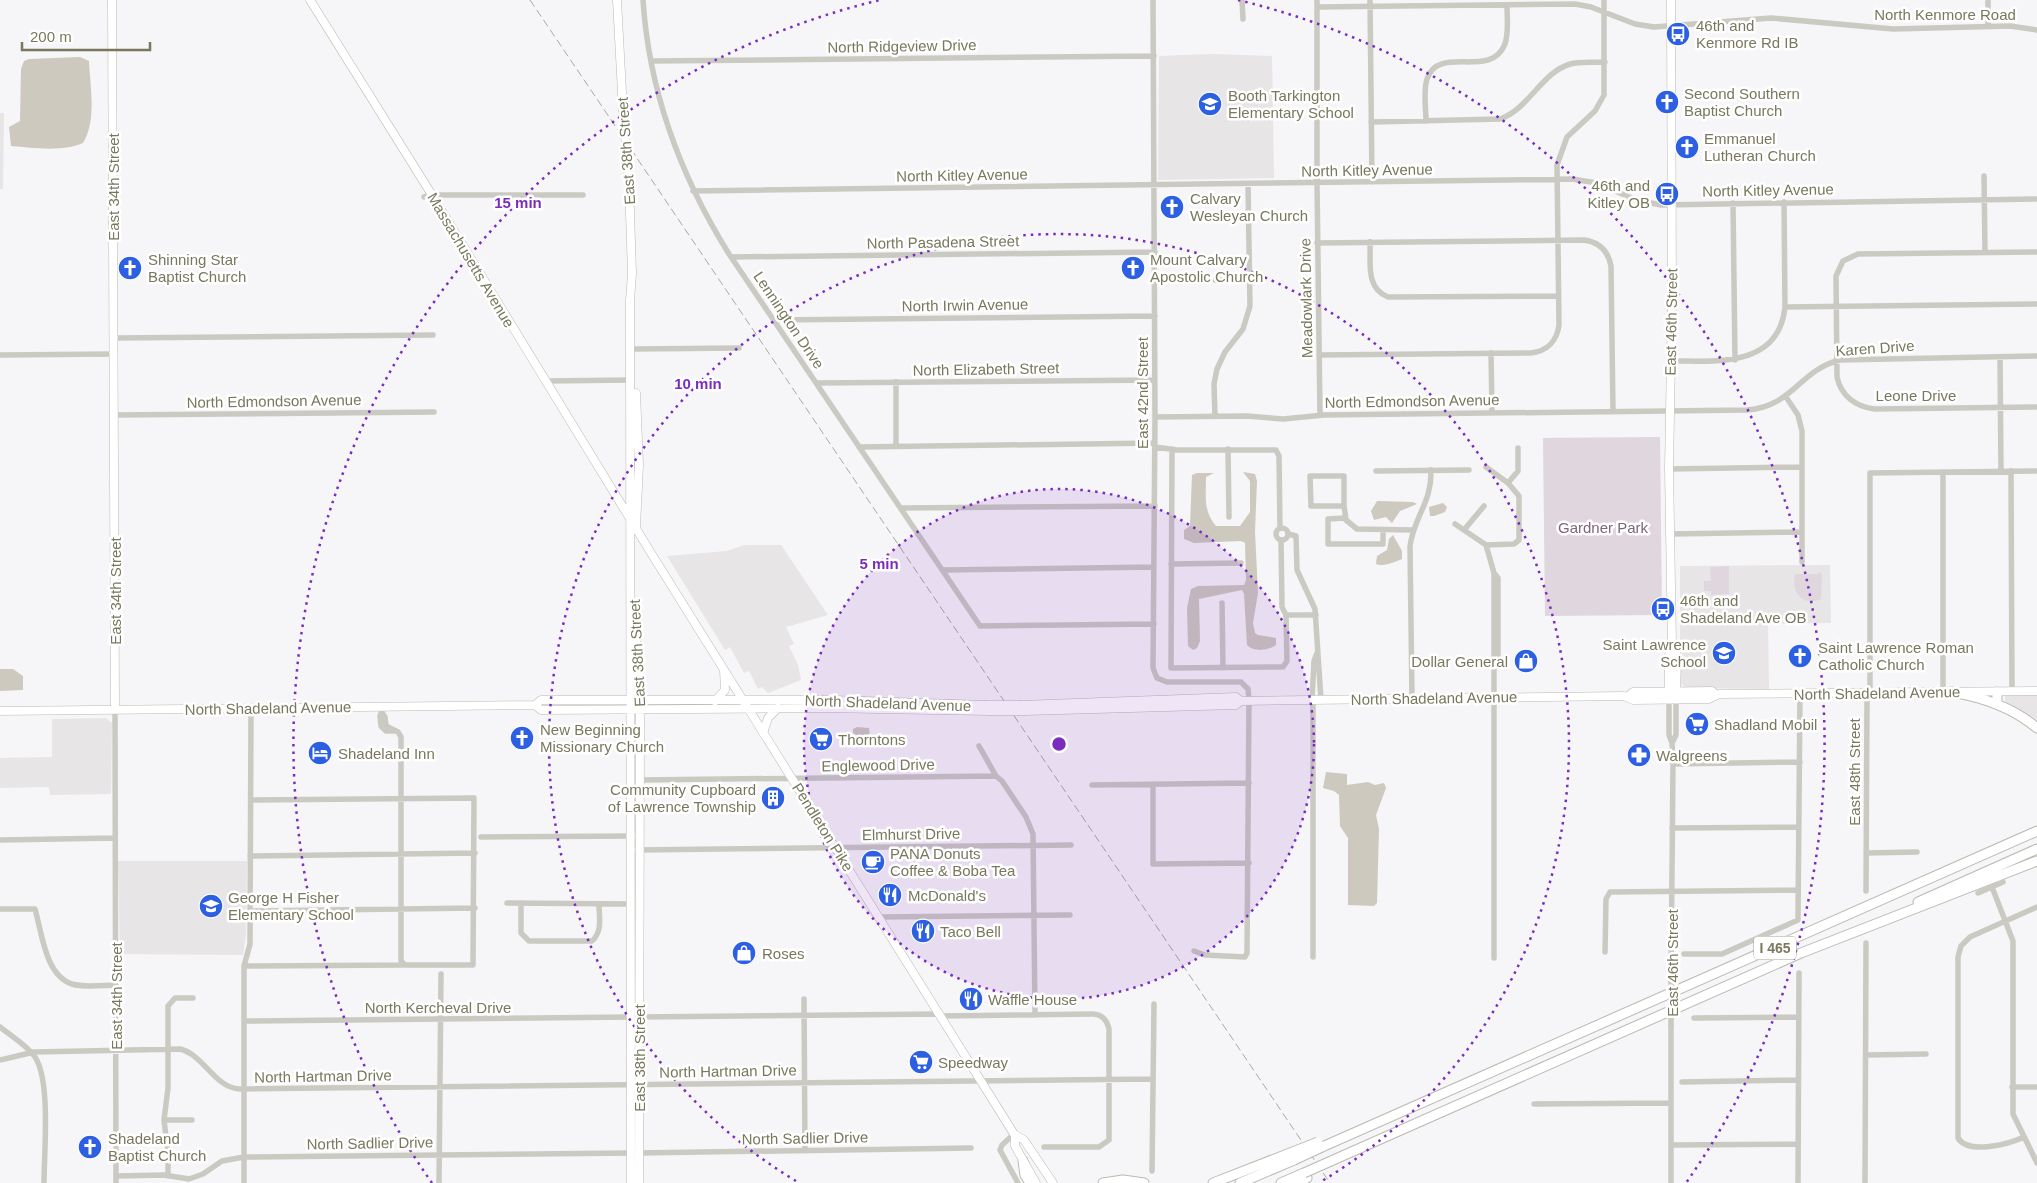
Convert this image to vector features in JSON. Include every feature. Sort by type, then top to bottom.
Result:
[{"type":"highway","points":[[1947,692],[1997,704],[2020,716],[2037,728]]},
{"type":"highway","points":[[1997,692],[1997,704]]},
{"type":"highway","name":"I 465","points":[[1240,1183],[1292,1156],[1351,1133],[2037,831]]},
{"type":"highway","name":"I 465","points":[[1281,1183],[1305,1176],[1390,1135],[1801,953],[1873,924],[2037,849]]},
{"type":"highway","points":[[1873,924],[2037,861]]},
{"type":"highway","points":[[1213,1183],[1292,1156]]},
{"type":"highway","points":[[1024,1161],[1025,1175],[1030,1183]]},
{"type":"highway","points":[[1297,1183],[1305,1176]]},
{"type":"highway","points":[[1103,1183],[1123,1180],[1144,1183]]},
{"type":"main road","name":"East 34th Street","points":[[112,0],[116,709]]},
{"type":"main road","name":"Massachusetts Avenue","points":[[310,0],[428,196],[634,524]]},
{"type":"main road","name":"East 38th Street","points":[[617,0],[629,181],[632,274],[631,380],[634,524]]},
{"type":"main road","name":"East 38th Street","points":[[619,28],[622,21],[622,0]]},
{"type":"main road","name":"East 46th Street","points":[[1671,0],[1672,205],[1669,469],[1672,644],[1677,655],[1673,695]]},
{"type":"main road","name":"East 38th Street","points":[[632,274],[635,277],[638,466],[629,580],[640,780],[636,836]]},
{"type":"main road","name":"Pendleton Pike","points":[[634,524],[982,1081],[1014,1134],[1016,1146],[1036,1183]]},
{"type":"main road","points":[[715,701],[726,688],[724,668]]},
{"type":"main road","name":"North Shadeland Avenue","points":[[535,705],[541,710],[1023,708],[1201,697],[1236,697],[1245,700],[1316,700],[1628,696],[1632,700],[1673,695],[1709,699],[1717,694],[2037,691]]},
{"type":"main road","name":"North Shadeland Avenue","points":[[0,711],[251,708],[382,710],[535,705],[541,700],[833,700],[987,708]]},
{"type":"main road","points":[[763,732],[768,718],[778,708]]},
{"type":"main road","name":"East 38th Street","points":[[636,709],[635,1153],[639,1183]]},
{"type":"main road","name":"East 38th Street","points":[[635,1017],[632,904],[636,850]]},
{"type":"main road","name":"Pendleton Pike","points":[[1014,1134],[1024,1140],[1052,1183]]},
{"type":"main road","name":"East 38th Street","points":[[631,1183],[635,1153]]},
{"type":"street","name":"Lennington Drive","points":[[644,0],[651,61],[668,127],[693,191],[732,257],[980,626],[1154,624]]},
{"type":"street","name":"East 42nd Street","points":[[1153,0],[1155,252],[1153,668],[1158,678],[1167,682],[1241,682],[1248,689],[1245,700]]},
{"type":"street","points":[[1242,0],[1243,20]]},
{"type":"street","name":"Meadowlark Drive","points":[[1317,0],[1316,183],[1320,415]]},
{"type":"street","points":[[1319,355],[1536,352],[1552,344],[1559,327],[1557,180],[1559,155],[1566,139],[1576,127],[1595,111],[1602,100],[1605,87],[1604,0]]},
{"type":"street","points":[[1988,0],[1988,26]]},
{"type":"street","points":[[1370,3],[1372,182]]},
{"type":"street","name":"North Kenmore Road","points":[[1317,7],[1370,3],[1579,5],[1638,25],[1671,27],[1771,18],[1893,29],[2016,26],[2037,30]]},
{"type":"street","points":[[1426,121],[1426,84],[1430,73],[1442,63],[1485,61],[1499,53],[1507,35],[1507,5]]},
{"type":"street","name":"North Ridgeview Drive","points":[[651,61],[1154,56]]},
{"type":"street","points":[[1371,122],[1500,118],[1516,110],[1560,69],[1575,63],[1605,62]]},
{"type":"street","points":[[1984,176],[1986,252],[2037,252]]},
{"type":"street","name":"North Kitley Avenue","points":[[693,191],[1557,180],[1592,182],[1638,200],[1672,205],[2037,199]]},
{"type":"street","points":[[1214,416],[1216,374],[1221,359],[1239,336],[1247,320],[1250,302],[1248,184]]},
{"type":"street","points":[[428,196],[583,195]]},
{"type":"street","points":[[1671,361],[1735,360],[1754,354],[1768,343],[1781,324],[1785,307],[1784,202]]},
{"type":"street","points":[[1733,203],[1735,360]]},
{"type":"street","points":[[1317,243],[1589,240],[1603,248],[1609,256],[1611,266],[1613,411]]},
{"type":"street","points":[[1370,242],[1372,283],[1378,291],[1388,297],[1558,296]]},
{"type":"street","name":"North Pasadena Street","points":[[732,257],[1155,252]]},
{"type":"street","name":"Leone Drive","points":[[1986,252],[1858,254],[1842,262],[1836,276],[1837,377],[1843,392],[1852,401],[1865,407],[2037,407]]},
{"type":"street","points":[[1215,280],[1250,280]]},
{"type":"street","points":[[1785,307],[2037,304]]},
{"type":"street","name":"North Irwin Avenue","points":[[774,320],[1155,316]]},
{"type":"street","points":[[114,338],[433,335]]},
{"type":"street","points":[[636,349],[738,348]]},
{"type":"street","points":[[1491,353],[1492,412]]},
{"type":"street","points":[[0,355],[114,354]]},
{"type":"street","name":"Karen Drive","points":[[1670,412],[1749,410],[1766,406],[1786,397],[1812,372],[1836,361],[1856,359],[2037,356]]},
{"type":"street","points":[[2000,357],[2001,471]]},
{"type":"street","points":[[545,381],[631,380]]},
{"type":"street","name":"North Elizabeth Street","points":[[817,383],[1155,380]]},
{"type":"street","points":[[896,382],[896,446]]},
{"type":"street","points":[[1786,397],[1793,406],[1800,421],[1802,562]]},
{"type":"street","name":"North Edmondson Avenue","points":[[114,415],[434,412]]},
{"type":"street","name":"North Edmondson Avenue","points":[[1155,417],[1247,416],[1283,419],[1320,415],[1492,412],[1670,412]]},
{"type":"street","points":[[859,447],[1155,445],[1172,449],[1276,451],[1280,456],[1280,528],[1276,534],[1281,540],[1282,607],[1286,615],[1287,662],[1285,666],[1280,668],[1223,668],[1222,603]]},
{"type":"street","points":[[1508,483],[1518,472],[1518,448]]},
{"type":"street","name":"East 42nd Street","points":[[1172,449],[1171,668],[1223,668]]},
{"type":"street","points":[[1228,449],[1230,517]]},
{"type":"street","points":[[1455,524],[1486,545],[1514,544],[1520,539],[1519,498],[1508,483],[1486,467]]},
{"type":"street","points":[[1669,469],[1802,467]]},
{"type":"street","points":[[1412,699],[1410,546],[1413,530],[1429,496],[1431,470]]},
{"type":"street","points":[[1376,471],[1469,470]]},
{"type":"street","points":[[2011,471],[2012,691]]},
{"type":"street","points":[[1947,692],[1943,472],[2037,471]]},
{"type":"street","name":"East 48th Street","points":[[1866,891],[1870,473],[1943,472]]},
{"type":"street","points":[[1344,506],[1310,506],[1310,476],[1344,476],[1346,518],[1350,525],[1356,529],[1413,530]]},
{"type":"street","points":[[901,508],[1154,506]]},
{"type":"street","points":[[1464,530],[1484,506]]},
{"type":"street","points":[[1346,518],[1328,519],[1328,544],[1383,544],[1383,530]]},
{"type":"street","points":[[1280,528],[1285,529],[1288,534],[1296,536],[1297,570],[1313,601],[1316,615],[1317,653],[1321,669],[1316,700],[1313,957]]},
{"type":"street","points":[[1670,534],[1802,532]]},
{"type":"street","points":[[1281,540],[1285,539],[1288,534]]},
{"type":"street","points":[[1486,545],[1494,573],[1498,578],[1499,592],[1498,655],[1495,662],[1494,958]]},
{"type":"street","points":[[1171,564],[1241,563]]},
{"type":"street","points":[[943,570],[1154,567]]},
{"type":"street","points":[[1286,615],[1316,615]]},
{"type":"street","points":[[1684,954],[1722,954],[1798,920],[1800,694]]},
{"type":"street","name":"East 46th Street","points":[[1671,1183],[1673,764],[1672,743],[1669,735],[1673,695]]},
{"type":"street","points":[[1194,951],[1205,954],[1245,957],[1247,953],[1249,784],[1245,700]]},
{"type":"street","points":[[244,1183],[244,966],[250,944],[251,708]]},
{"type":"street","name":"East 34th Street","points":[[116,709],[116,1180]]},
{"type":"street","points":[[382,710],[380,716],[381,726],[386,731],[395,731],[402,737],[401,962],[403,965]]},
{"type":"street","points":[[979,746],[996,776],[1002,781],[1029,823],[1034,845],[1035,1015],[1094,1014],[1103,1017],[1108,1023],[1109,1138],[1106,1144],[1098,1147],[1044,1147]]},
{"type":"street","points":[[1673,764],[1800,762]]},
{"type":"street","name":"Englewood Drive","points":[[640,780],[996,776]]},
{"type":"street","points":[[1092,784],[1249,784]]},
{"type":"street","points":[[1153,784],[1153,864],[1249,863]]},
{"type":"street","points":[[244,966],[473,965],[475,908],[474,798],[251,800]]},
{"type":"street","points":[[1672,828],[1799,827]]},
{"type":"street","points":[[481,837],[636,836]]},
{"type":"street","points":[[0,840],[115,838]]},
{"type":"street","name":"Elmhurst Drive","points":[[636,850],[1071,845]]},
{"type":"street","points":[[1866,853],[1917,852]]},
{"type":"street","points":[[250,856],[475,853]]},
{"type":"street","points":[[1978,893],[2003,882]]},
{"type":"street","points":[[1992,887],[2013,941],[2013,1114],[2036,1160]]},
{"type":"street","points":[[1605,952],[1606,899],[1609,893],[1798,890]]},
{"type":"street","points":[[507,903],[632,904]]},
{"type":"street","points":[[521,903],[521,933],[529,940],[592,941],[598,936],[599,904]]},
{"type":"street","points":[[250,910],[475,908]]},
{"type":"street","points":[[2024,1137],[2000,1146],[1970,1146],[1961,1142],[1957,1133],[1958,957],[1962,944],[1970,937],[2037,908]]},
{"type":"street","points":[[0,909],[35,909],[50,962],[58,974],[66,980],[74,984],[116,985]]},
{"type":"street","points":[[879,917],[1070,915]]},
{"type":"street","points":[[1865,1183],[1866,943]]},
{"type":"street","points":[[1798,1183],[1799,973]]},
{"type":"street","points":[[439,1183],[441,974]]},
{"type":"street","points":[[168,1176],[168,1153],[164,1120],[168,1088],[168,1008],[174,999],[193,998]]},
{"type":"street","points":[[804,999],[805,1151]]},
{"type":"street","points":[[1152,1171],[1154,1004]]},
{"type":"street","name":"North Kercheval Drive","points":[[244,1021],[931,1012],[941,1015],[970,1016],[1035,1015]]},
{"type":"street","points":[[1694,1018],[1799,1017]]},
{"type":"street","points":[[0,1027],[30,1052],[37,1061],[44,1084],[44,1183]]},
{"type":"street","name":"North Hartman Drive","points":[[0,1060],[30,1052],[168,1049],[189,1053],[226,1086],[244,1089],[1152,1079]]},
{"type":"street","points":[[1866,1054],[1926,1054]]},
{"type":"street","points":[[1682,1082],[1798,1080]]},
{"type":"street","points":[[2012,1087],[2037,1087]]},
{"type":"street","points":[[1534,1104],[1671,1102]]},
{"type":"street","points":[[164,1120],[192,1120]]},
{"type":"street","points":[[1014,1134],[1000,1147],[1000,1150],[1018,1183]]},
{"type":"street","points":[[1671,1145],[1798,1144]]},
{"type":"street","name":"North Sadlier Drive","points":[[116,1180],[168,1176],[183,1179],[193,1178],[222,1161],[244,1157],[971,1148]]},
{"type":"shaded area","points":[[1213,54],[1272,56],[1274,178],[1158,180],[1159,56]]},
{"type":"shaded area","points":[[80,57],[89,61],[92,103],[90,124],[83,143],[66,148],[11,146],[9,127],[20,121],[21,69],[24,61],[29,59]]},
{"type":"shaded area","points":[[0,113],[4,113],[3,189],[0,189]]},
{"type":"shaded area","points":[[1243,472],[1255,474],[1257,481],[1255,532],[1258,593],[1253,623],[1255,633],[1276,638],[1276,645],[1269,649],[1261,650],[1253,649],[1247,645],[1244,594],[1242,590],[1199,599],[1200,641],[1197,648],[1193,650],[1188,646],[1187,608],[1191,589],[1198,586],[1244,585],[1246,580],[1245,543],[1241,541],[1194,543],[1184,539],[1184,530],[1190,526],[1192,475],[1197,473],[1214,473],[1206,477],[1206,497],[1209,515],[1216,526],[1240,526],[1250,512],[1250,481]]},
{"type":"shaded area","points":[[1377,501],[1413,502],[1417,504],[1400,511],[1392,523],[1386,517],[1374,520],[1371,511]]},
{"type":"shaded area","points":[[1443,503],[1447,507],[1445,512],[1430,516],[1429,507]]},
{"type":"shaded area","points":[[1393,535],[1402,551],[1402,559],[1386,565],[1376,564],[1377,556],[1387,550],[1389,539]]},
{"type":"shaded area","points":[[745,545],[781,545],[828,615],[786,627],[794,644],[789,646],[798,665],[801,680],[768,693],[762,687],[758,689],[749,671],[744,673],[730,647],[725,650],[667,556],[727,551]]},
{"type":"shaded area","name":"Saint Lawrence School","points":[[1830,565],[1831,623],[1768,624],[1769,689],[1686,688],[1680,683],[1680,566]]},
{"type":"shaded area","points":[[0,669],[13,669],[23,676],[23,690],[0,691]]},
{"type":"shaded area","points":[[2037,694],[2037,720],[2005,701],[2005,695]]},
{"type":"shaded area","points":[[106,718],[112,723],[111,794],[50,795],[49,787],[0,788],[0,758],[52,757],[52,719]]},
{"type":"shaded area","points":[[857,727],[869,728],[870,738],[860,737],[853,733],[853,729]]},
{"type":"shaded area","points":[[1326,772],[1347,774],[1347,785],[1368,782],[1375,785],[1384,783],[1386,788],[1376,815],[1379,829],[1377,903],[1374,906],[1348,905],[1348,838],[1340,826],[1339,795],[1334,791],[1323,788]]},
{"type":"shaded area","points":[[118,861],[247,861],[246,934],[243,955],[120,954]]},
{"type":"green space","name":"Gardner Park","points":[[1660,437],[1662,615],[1545,616],[1543,438]]},
{"type":"green space","points":[[1729,566],[1729,594],[1711,595],[1711,591],[1704,591],[1704,581],[1711,581],[1710,567]]},
{"type":"green space","points":[[1820,572],[1822,575],[1821,599],[1808,601],[1803,599],[1796,592],[1795,574],[1817,574]]},
{"type":"railway","points":[[530,0],[1330,1183]]},
{"type":"place","name":"46th and Kenmore Rd IB","points":[[1678,34]]},
{"type":"place","name":"Second Southern Baptist Church","points":[[1667,102]]},
{"type":"place","name":"Booth Tarkington Elementary School","points":[[1210,104]]},
{"type":"place","name":"Emmanuel Lutheran Church","points":[[1687,147]]},
{"type":"place","name":"46th and Kitley OB","points":[[1667,194]]},
{"type":"place","name":"Calvary Wesleyan Church","points":[[1172,207]]},
{"type":"place","name":"Shinning Star Baptist Church","points":[[130,268]]},
{"type":"place","name":"Mount Calvary Apostolic Church","points":[[1133,268]]},
{"type":"place","name":"46th and Shadeland Ave OB","points":[[1663,609]]},
{"type":"place","name":"Saint Lawrence School","points":[[1724,653]]},
{"type":"place","name":"Saint Lawrence Roman Catholic Church","points":[[1800,656]]},
{"type":"place","name":"Dollar General","points":[[1526,661]]},
{"type":"place","name":"Shadland Mobil","points":[[1697,724]]},
{"type":"place","name":"New Beginning Missionary Church","points":[[522,738]]},
{"type":"place","name":"Thorntons","points":[[821,739]]},
{"type":"place","name":"Shadeland Inn","points":[[320,753]]},
{"type":"place","name":"Walgreens","points":[[1639,755]]},
{"type":"place","name":"Community Cupboard of Lawrence Township","points":[[773,798]]},
{"type":"place","name":"PANA Donuts Coffee & Boba Tea","points":[[873,862]]},
{"type":"place","name":"McDonald's","points":[[890,895]]},
{"type":"place","name":"George H Fisher Elementary School","points":[[211,906]]},
{"type":"place","name":"Taco Bell","points":[[923,931]]},
{"type":"place","name":"Roses","points":[[744,953]]},
{"type":"place","name":"Waffle House","points":[[971,999]]},
{"type":"place","name":"Speedway","points":[[921,1062]]},
{"type":"place","name":"Shadeland Baptist Church","points":[[90,1147]]}]
